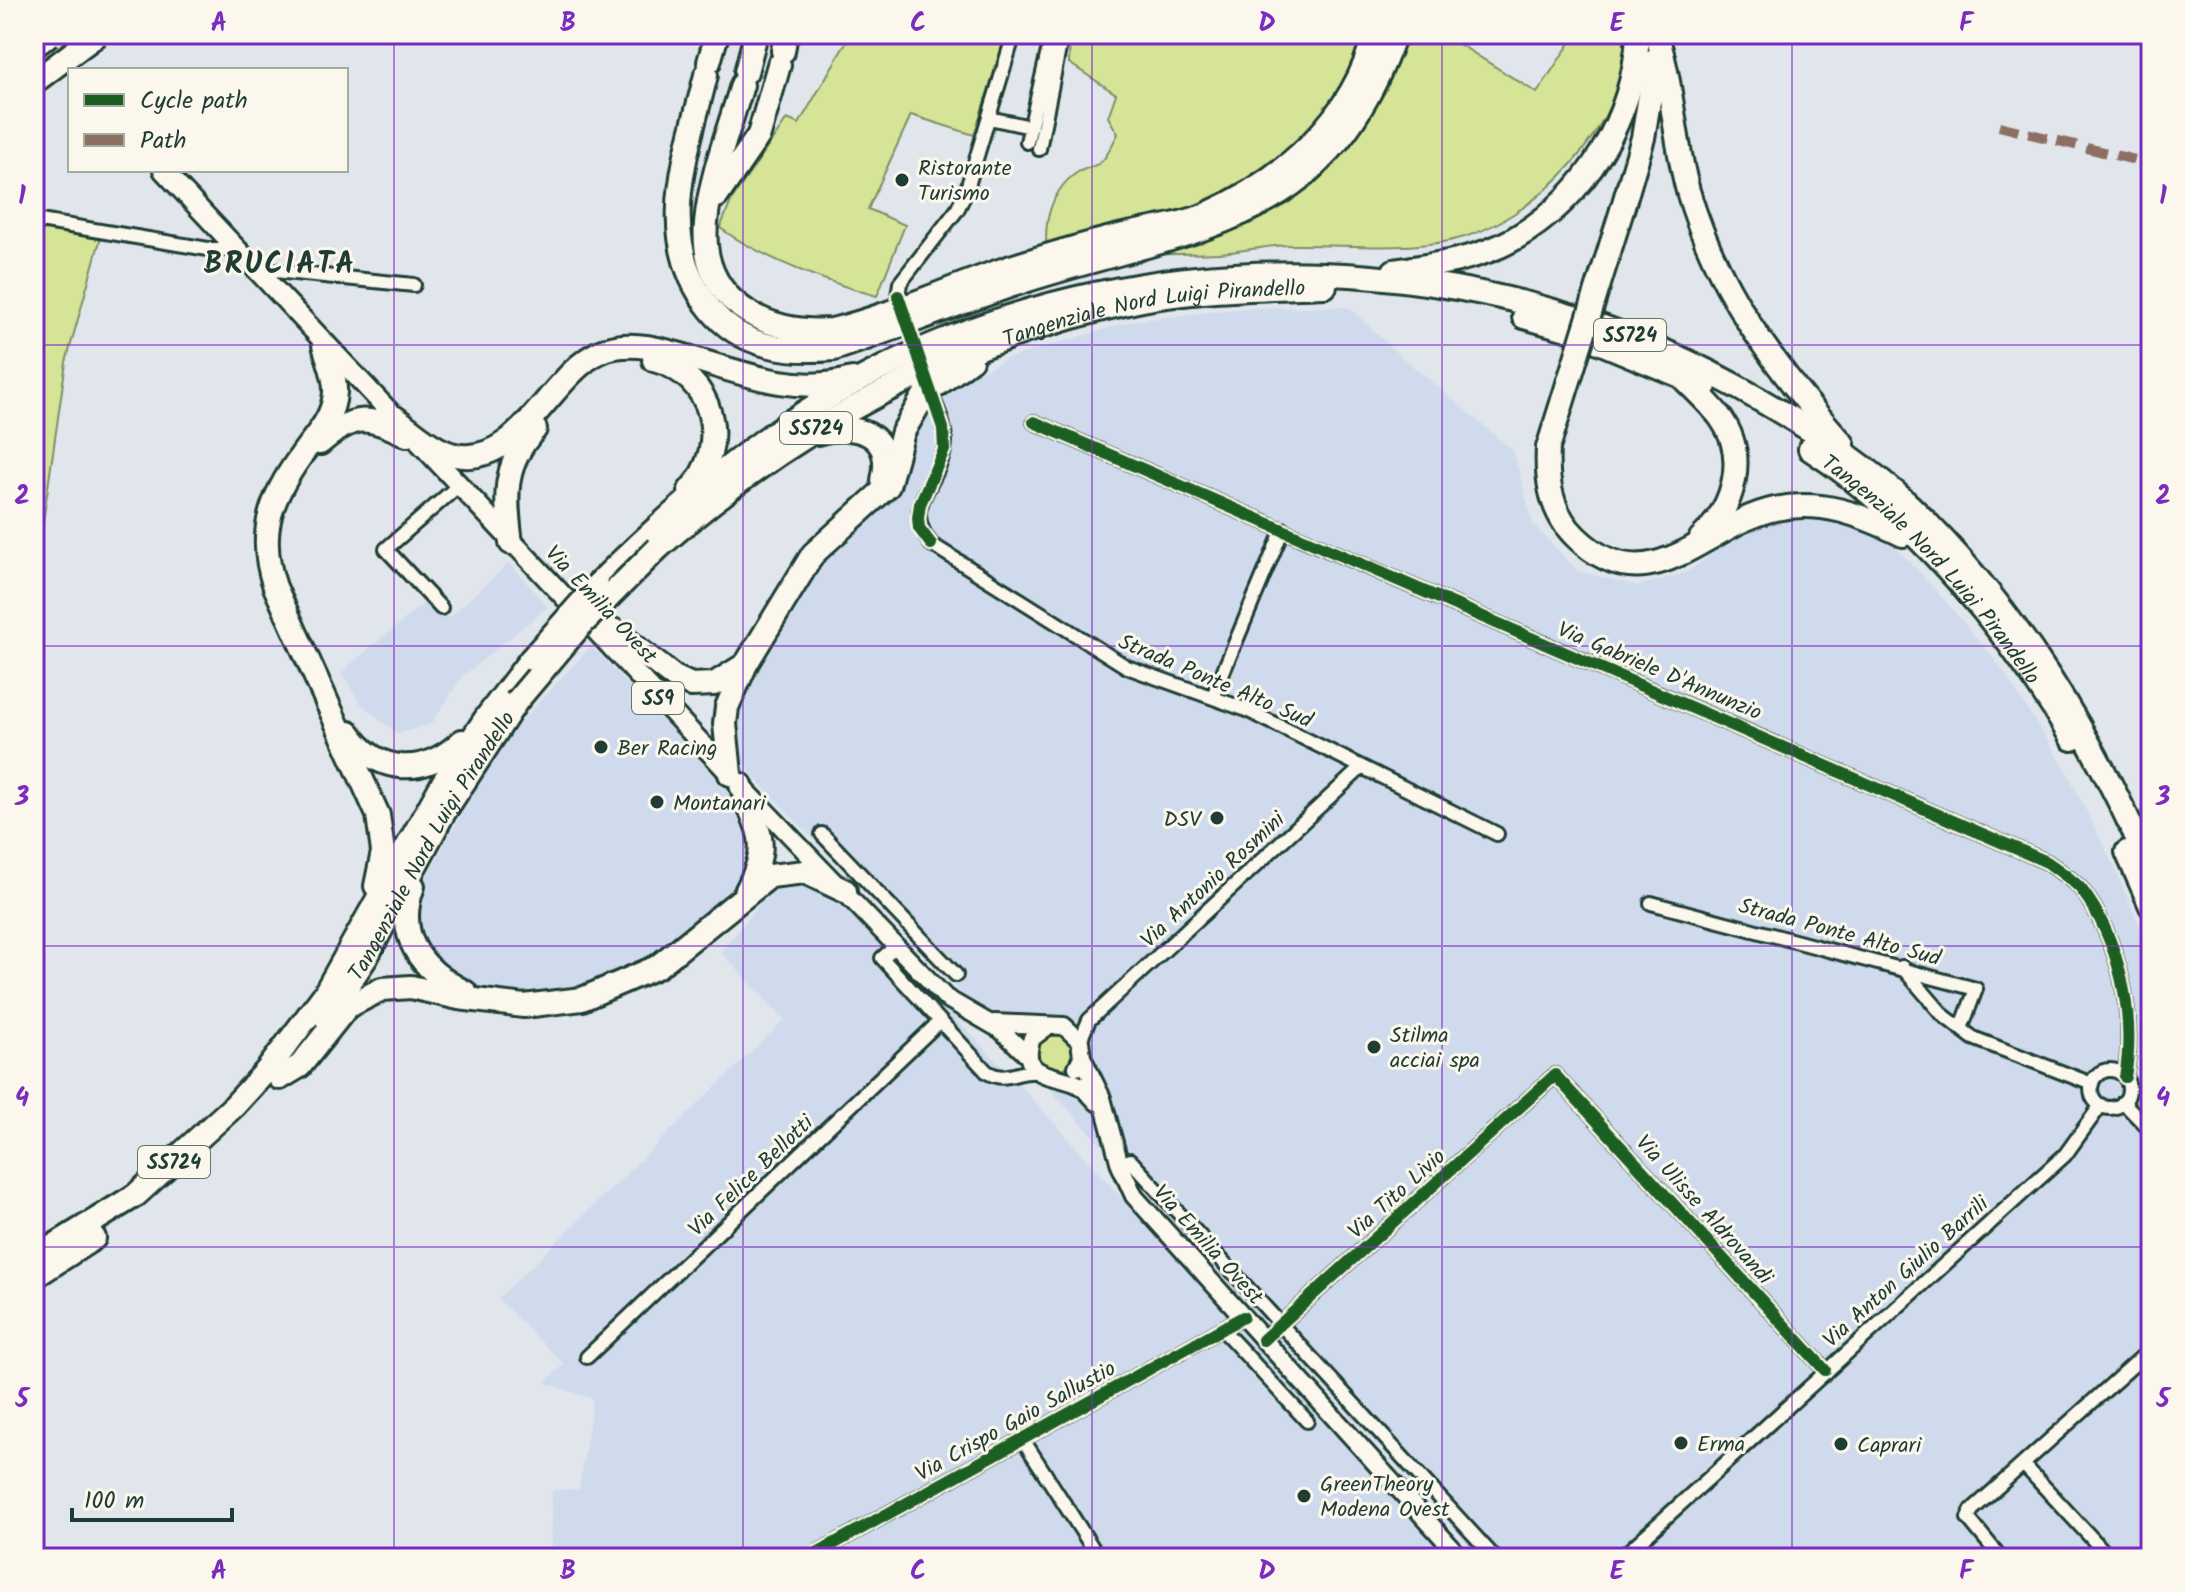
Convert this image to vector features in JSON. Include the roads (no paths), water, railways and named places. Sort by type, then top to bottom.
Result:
[{"type":"highway","points":[[34,46],[50,34]]},
{"type":"highway","points":[[34,82],[98,34]]},
{"type":"highway","points":[[717,34],[680,188],[679,222],[684,265],[707,304],[729,328],[753,341],[806,351],[834,349],[1034,278],[1202,232],[1250,212],[1280,193],[1343,135],[1377,83],[1395,34]]},
{"type":"highway","points":[[756,34],[710,207],[706,233],[709,260],[721,284],[747,312],[771,325],[806,332],[858,324],[1012,267],[1113,237],[1203,216],[1245,194],[1308,149],[1333,119],[1369,59],[1374,34]]},
{"type":"highway","points":[[1650,35],[1656,72],[1622,210],[1548,448],[1546,473],[1551,497],[1566,528],[1601,555],[1644,566],[1681,556],[1751,516],[1799,505],[1843,510],[1919,543]]},
{"type":"highway","points":[[1366,275],[1474,255],[1511,240],[1559,207],[1593,165],[1621,117],[1650,35]]},
{"type":"highway","points":[[1650,35],[1667,69],[1671,114],[1688,189],[1716,267],[1770,356],[1865,469]]},
{"type":"highway","points":[[710,207],[759,135],[783,50]]},
{"type":"highway","name":"Tangenziale Nord Luigi Pirandello","points":[[34,1258],[136,1195],[251,1089],[324,995],[428,808],[486,718],[511,697],[580,626],[653,539],[768,439],[873,373],[992,322],[1111,289],[1253,273],[1332,271],[1457,286],[1514,298],[1626,333],[1719,375],[1865,469],[1943,540],[2040,658],[2106,769],[2151,869]]},
{"type":"highway","name":"Tangenziale Nord Luigi Pirandello","points":[[653,539],[711,503],[803,437],[879,391],[937,364],[1138,301],[1218,290],[1330,286],[1454,300],[1511,313],[1570,330],[1679,373],[1744,407],[1815,452],[1889,512],[1992,625],[2062,722],[2099,788],[2151,906]]},
{"type":"highway","points":[[746,892],[760,859],[762,843],[759,827],[736,780],[725,724],[727,707],[746,664],[813,554],[837,529],[888,486],[903,432],[925,394],[995,344]]},
{"type":"highway","points":[[324,345],[333,377],[334,402],[324,426],[279,487],[270,512],[267,560],[275,587],[374,804],[383,852],[379,880],[338,958],[324,995]]},
{"type":"highway","points":[[394,417],[453,455],[484,453],[524,426],[587,360],[606,349],[627,346],[656,348],[789,385],[825,385],[873,373]]},
{"type":"highway","points":[[511,543],[506,481],[526,439],[592,370],[631,358],[666,363],[687,376],[705,401],[713,423],[714,440],[705,471],[665,513],[653,539]]},
{"type":"highway","points":[[1679,373],[1721,418],[1729,435],[1735,466],[1731,495],[1714,526],[1681,556]]},
{"type":"highway","points":[[294,464],[334,430],[360,419],[377,421],[418,441]]},
{"type":"highway","points":[[803,437],[843,427],[863,431],[872,437],[880,446],[885,465],[882,482],[871,503]]},
{"type":"highway","points":[[585,621],[615,631],[674,677],[691,685],[714,684],[746,664]]},
{"type":"highway","name":"Tangenziale Nord Luigi Pirandello","points":[[277,1081],[335,1006],[367,956],[443,814],[511,697]]},
{"type":"highway","points":[[333,711],[359,748],[382,763],[403,768],[441,758],[486,718]]},
{"type":"highway","points":[[443,814],[432,849],[408,898],[408,936],[413,949],[431,972],[480,1000]]},
{"type":"highway","points":[[277,1081],[300,1066],[347,1007],[372,993],[392,987],[411,987],[505,1004],[550,1005],[604,992],[657,967],[683,949],[746,892],[770,876],[805,872],[845,891]]},
{"type":"highway","name":"SS724","points":[[34,1277],[144,1206],[196,1162],[277,1081]]},
{"type":"main road","name":"Via Emilia Ovest","points":[[165,172],[511,543],[946,998],[1017,1042],[1030,1065]]},
{"type":"main road","name":"Via Emilia Ovest","points":[[988,1022],[1056,1026]]},
{"type":"main road","points":[[1056,1026],[1081,1049],[1074,1072],[1059,1079],[1030,1065],[1032,1038],[1056,1026]]},
{"type":"main road","name":"Via Emilia Ovest","points":[[1081,1049],[1102,1098],[1120,1165],[1134,1196],[1461,1558]]},
{"type":"main road","name":"Via Emilia Ovest","points":[[1059,1079],[1083,1087],[1098,1103],[1109,1124]]},
{"type":"street","points":[[898,296],[900,283],[957,210],[971,179],[1014,34]]},
{"type":"street","points":[[1052,34],[1031,127],[1033,146],[1044,130],[1062,34]]},
{"type":"street","points":[[989,118],[1031,127]]},
{"type":"street","points":[[34,220],[208,249],[237,249]]},
{"type":"street","points":[[255,269],[414,285]]},
{"type":"street","name":"Strada Ponte Alto Sud","points":[[932,396],[941,418],[944,450],[920,504],[919,528],[931,544],[1127,667],[1213,696],[1497,834]]},
{"type":"street","name":"Via Gabriele D'Annunzio","points":[[1034,422],[2047,862],[2079,887],[2098,916],[2120,972],[2126,1009],[2125,1077]]},
{"type":"street","points":[[441,608],[386,549],[459,485]]},
{"type":"street","points":[[1213,696],[1283,529]]},
{"type":"street","name":"Via Antonio Rosmini","points":[[1089,1020],[1362,767]]},
{"type":"street","points":[[822,834],[956,975]]},
{"type":"street","points":[[845,891],[861,875]]},
{"type":"street","name":"Strada Ponte Alto Sud","points":[[1651,903],[1976,989],[1961,1029]]},
{"type":"street","points":[[896,946],[882,958],[987,1072],[1003,1079],[1030,1065]]},
{"type":"street","points":[[1902,967],[1943,1015],[1973,1038],[2092,1084]]},
{"type":"street","points":[[1056,1026],[1089,1020],[1081,1049]]},
{"type":"street","name":"Via Felice Bellotti","points":[[587,1357],[940,1021]]},
{"type":"street","points":[[2104,1071],[2115,1071],[2125,1077],[2129,1087],[2123,1102],[2112,1107],[2101,1105],[2093,1096],[2092,1084],[2104,1071]]},
{"type":"street","name":"Via Tito Livio","points":[[1263,1340],[1555,1075]]},
{"type":"street","name":"Via Ulisse Aldrovandi","points":[[1555,1075],[1825,1370]]},
{"type":"street","points":[[2123,1102],[2151,1131]]},
{"type":"street","name":"Via Anton Giulio Barrili","points":[[1621,1558],[2065,1155],[2101,1105]]},
{"type":"street","name":"Via Emilia Ovest","points":[[1130,1160],[1495,1558]]},
{"type":"street","name":"Via Crispo Gaio Sallustio","points":[[808,1558],[1243,1317]]},
{"type":"street","points":[[1222,1329],[1307,1421]]},
{"type":"street","points":[[2001,1558],[1968,1518],[2151,1349]]},
{"type":"street","points":[[1022,1438],[1099,1558]]},
{"type":"street","points":[[2023,1464],[2110,1558]]},
{"type":"street","points":[[1444,1538],[1462,1521]]},
{"type":"tunnel","points":[[34,37],[68,71]]},
{"type":"tunnel","points":[[905,320],[917,360]]},
{"type":"place","name":"Ristorante Turismo","points":[[902,180]]},
{"type":"place","name":"Ber Racing","points":[[601,747]]},
{"type":"place","name":"Montanari","points":[[657,802]]},
{"type":"place","name":"DSV","points":[[1217,818]]},
{"type":"place","name":"Stilma acciai spa","points":[[1374,1047]]},
{"type":"place","name":"Erma","points":[[1681,1443]]},
{"type":"place","name":"Caprari","points":[[1841,1444]]},
{"type":"place","name":"GreenTheory Modena Ovest","points":[[1304,1496]]},
{"type":"district","name":"BRUCIATA","points":[[280,263]]}]
